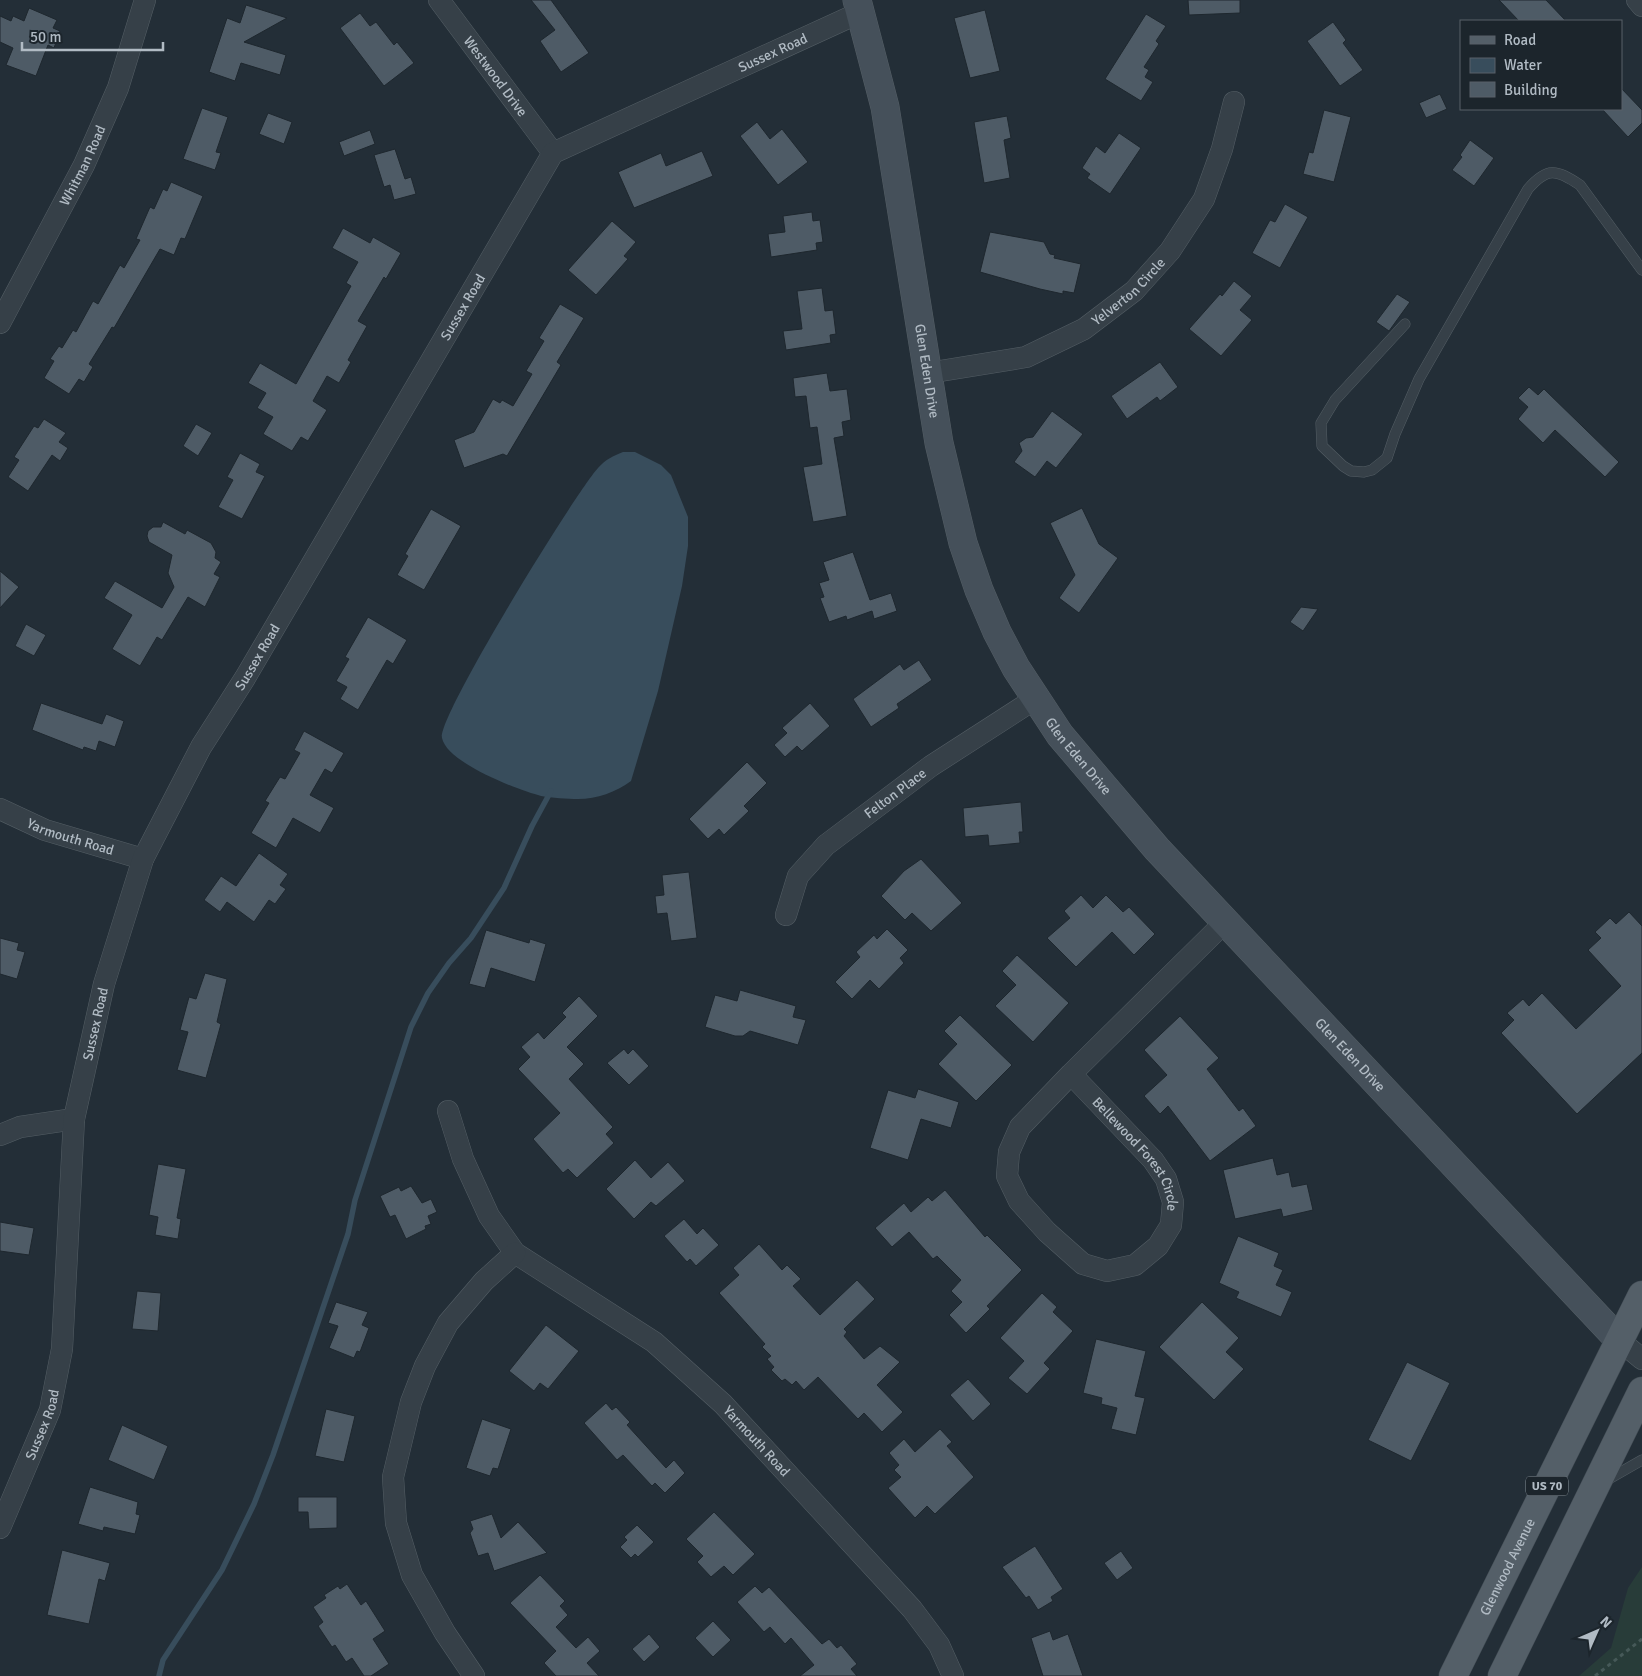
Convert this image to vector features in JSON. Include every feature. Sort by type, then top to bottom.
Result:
[{"type":"main road","name":"Glen Eden Drive","points":[[859,6],[885,107],[940,443],[963,543],[978,590],[997,632],[1035,699],[1088,770],[1225,922],[1619,1340]]},
{"type":"main road","name":"Glenwood Avenue","points":[[1453,1676],[1642,1296]]},
{"type":"main road","name":"US 70","points":[[1502,1676],[1642,1391]]},
{"type":"street","name":"Whitman Road","points":[[0,323],[84,165],[118,88],[145,0]]},
{"type":"street","name":"Westwood Drive","points":[[439,0],[553,153]]},
{"type":"street","points":[[1637,0],[1642,6]]},
{"type":"street","name":"Sussex Road","points":[[0,1528],[50,1410],[62,1349],[74,1119],[104,984],[143,859],[201,747],[245,678],[553,153],[859,6]]},
{"type":"street","name":"Yelverton Circle","points":[[928,373],[1026,357],[1084,329],[1134,291],[1170,251],[1204,199],[1222,149],[1234,102]]},
{"type":"street","name":"Felton Place","points":[[786,915],[798,876],[826,845],[931,766],[1035,699]]},
{"type":"street","name":"Yarmouth Road","points":[[0,809],[45,830],[143,859]]},
{"type":"street","name":"Bellewood Forest Circle","points":[[1071,1074],[1153,1160],[1166,1179],[1173,1202],[1171,1225],[1158,1246],[1135,1265],[1107,1271],[1083,1264],[1048,1232],[1019,1201],[1007,1176],[1009,1152],[1020,1127],[1071,1074],[1225,922]]},
{"type":"street","name":"Yarmouth Road","points":[[448,1111],[463,1160],[488,1216],[515,1253],[654,1342],[723,1404],[912,1609],[938,1644],[953,1676]]},
{"type":"street","points":[[0,1135],[20,1127],[74,1119]]},
{"type":"street","points":[[474,1676],[445,1634],[412,1576],[396,1523],[393,1477],[410,1402],[425,1366],[448,1323],[484,1281],[515,1253]]},
{"type":"street","points":[[1619,1340],[1642,1359]]},
{"type":"lane","points":[[1405,324],[1334,400],[1321,423],[1322,446],[1351,471],[1364,472],[1372,470],[1387,458],[1395,434],[1419,379],[1528,189],[1540,175],[1552,172],[1568,176],[1580,185],[1642,270]]},
{"type":"lane","points":[[1595,1487],[1642,1460]]},
{"type":"path","points":[[1595,1676],[1642,1639]]},
{"type":"green space","points":[[1642,1567],[1642,1676],[1579,1676],[1611,1648],[1628,1588]]},
{"type":"water","points":[[623,452],[635,452],[661,465],[671,475],[688,517],[688,546],[682,586],[658,691],[631,781],[613,792],[592,798],[569,799],[541,796],[501,782],[469,766],[456,757],[442,738],[446,721],[483,650],[564,517],[598,468],[610,458]]},
{"type":"building","points":[[531,0],[551,0],[589,53],[561,72],[540,41],[555,30]]},
{"type":"building","points":[[1188,0],[1240,0],[1240,13],[1189,15]]},
{"type":"building","points":[[1499,0],[1546,0],[1565,20],[1518,20]]},
{"type":"building","points":[[246,5],[287,18],[244,42],[286,55],[280,75],[241,63],[235,81],[209,72],[227,18],[240,23]]},
{"type":"building","points":[[29,8],[57,20],[53,28],[60,31],[54,48],[48,45],[36,76],[6,65],[13,48],[0,42],[0,16],[11,21],[13,16],[24,21]]},
{"type":"building","points":[[985,10],[1000,71],[970,78],[954,18]]},
{"type":"building","points":[[360,13],[370,26],[376,22],[394,45],[397,42],[414,63],[384,86],[340,28]]},
{"type":"building","points":[[1146,14],[1166,26],[1156,41],[1159,44],[1144,67],[1149,70],[1145,77],[1153,82],[1141,101],[1105,79]]},
{"type":"building","points":[[1333,22],[1346,40],[1343,43],[1363,70],[1340,86],[1307,41]]},
{"type":"building","points":[[1622,89],[1642,110],[1642,123],[1628,137],[1603,110],[1622,110]]},
{"type":"building","points":[[1440,94],[1447,109],[1426,118],[1419,103]]},
{"type":"building","points":[[202,108],[228,117],[216,152],[221,153],[215,170],[183,159]]},
{"type":"building","points":[[1324,110],[1351,117],[1334,182],[1303,174],[1309,152],[1313,153]]},
{"type":"building","points":[[268,113],[292,122],[284,144],[259,134]]},
{"type":"building","points":[[1007,116],[1011,138],[1004,140],[1010,178],[984,183],[974,122]]},
{"type":"building","points":[[757,122],[770,139],[782,129],[808,162],[778,185],[740,136]]},
{"type":"building","points":[[370,130],[375,144],[344,156],[339,142]]},
{"type":"building","points":[[1119,133],[1141,148],[1110,194],[1087,178],[1090,174],[1082,168],[1096,146],[1105,153]]},
{"type":"building","points":[[1470,140],[1494,158],[1474,186],[1452,170],[1462,157],[1460,155]]},
{"type":"building","points":[[395,149],[405,179],[411,177],[416,194],[394,200],[390,185],[384,187],[374,155]]},
{"type":"building","points":[[702,151],[713,176],[634,208],[618,172],[661,153],[666,166]]},
{"type":"building","points":[[171,182],[203,196],[185,239],[181,238],[174,255],[160,249],[114,328],[112,327],[89,364],[93,367],[84,382],[79,379],[69,394],[44,378],[54,361],[50,359],[59,346],[62,348],[73,330],[76,332],[93,301],[98,304],[120,265],[124,268],[140,240],[136,239],[150,207],[154,209],[163,189],[167,191]]},
{"type":"building","points":[[1285,204],[1308,217],[1280,268],[1252,253],[1270,220],[1275,222]]},
{"type":"building","points":[[812,212],[813,221],[820,220],[823,242],[816,243],[817,250],[771,257],[768,234],[785,232],[783,216]]},
{"type":"building","points":[[612,221],[636,242],[624,256],[628,259],[596,295],[568,270]]},
{"type":"building","points":[[343,228],[370,243],[373,237],[401,253],[386,279],[384,277],[358,321],[367,326],[348,360],[351,362],[339,383],[327,376],[313,401],[327,410],[308,441],[301,437],[292,451],[263,434],[273,417],[257,408],[266,393],[248,383],[260,363],[296,384],[351,286],[346,283],[358,262],[332,248]]},
{"type":"building","points":[[990,232],[1044,242],[1050,254],[1055,255],[1054,258],[1081,264],[1074,293],[1063,291],[1063,294],[1040,289],[980,272]]},
{"type":"building","points":[[1234,281],[1252,296],[1240,310],[1252,320],[1221,356],[1189,329],[1220,294],[1222,296]]},
{"type":"building","points":[[822,288],[825,311],[833,310],[836,334],[830,335],[831,343],[786,350],[783,331],[802,329],[797,291]]},
{"type":"building","points":[[1397,294],[1410,302],[1389,331],[1376,322]]},
{"type":"building","points":[[560,304],[584,318],[557,362],[561,365],[507,456],[503,454],[464,468],[454,440],[474,432],[493,399],[500,403],[502,400],[513,406],[532,374],[526,371],[544,341],[539,338]]},
{"type":"building","points":[[1160,362],[1178,387],[1160,401],[1157,397],[1127,419],[1111,396]]},
{"type":"building","points":[[827,373],[830,391],[847,389],[851,420],[842,422],[844,436],[834,438],[847,516],[813,522],[803,467],[822,464],[817,427],[810,428],[806,396],[795,397],[793,378]]},
{"type":"building","points":[[1529,387],[1538,395],[1544,389],[1619,462],[1605,477],[1555,430],[1543,443],[1518,419],[1528,407],[1518,398]]},
{"type":"building","points":[[1052,411],[1083,434],[1056,468],[1047,461],[1035,477],[1014,462],[1022,451],[1019,443],[1026,438],[1033,437]]},
{"type":"building","points":[[44,419],[66,433],[59,442],[68,448],[60,461],[52,455],[28,491],[8,477],[19,460],[14,457],[34,426],[38,428]]},
{"type":"building","points":[[196,424],[212,433],[198,456],[183,446]]},
{"type":"building","points":[[240,453],[260,464],[256,472],[265,476],[242,519],[218,507],[233,480],[227,477]]},
{"type":"building","points":[[1082,508],[1099,544],[1118,558],[1079,613],[1059,598],[1075,575],[1050,523]]},
{"type":"building","points":[[431,509],[461,526],[424,590],[397,575],[408,556],[405,554]]},
{"type":"building","points":[[163,522],[185,534],[187,530],[211,543],[216,552],[215,558],[221,562],[214,574],[220,577],[205,607],[188,597],[162,640],[157,637],[140,666],[112,649],[132,615],[104,598],[115,581],[162,608],[174,587],[168,573],[172,555],[149,542],[147,536],[148,531],[153,527],[161,527]]},
{"type":"building","points":[[853,552],[870,600],[891,593],[897,611],[874,619],[872,611],[847,620],[846,616],[829,622],[820,598],[824,597],[819,583],[829,580],[823,562]]},
{"type":"building","points":[[0,571],[19,587],[0,608]]},
{"type":"building","points":[[1301,607],[1318,609],[1303,631],[1290,622]]},
{"type":"building","points":[[368,617],[407,640],[393,664],[387,660],[358,710],[340,699],[347,687],[336,681],[349,659],[345,657]]},
{"type":"building","points":[[26,624],[46,635],[34,656],[15,646]]},
{"type":"building","points":[[919,660],[932,680],[897,704],[899,708],[871,727],[853,699],[900,664],[904,670]]},
{"type":"building","points":[[41,703],[102,724],[106,714],[124,721],[115,747],[99,741],[96,751],[84,747],[83,750],[32,730]]},
{"type":"building","points":[[810,703],[830,726],[802,751],[797,746],[785,757],[774,745],[787,733],[782,728]]},
{"type":"building","points":[[304,731],[344,753],[332,773],[325,769],[310,795],[334,808],[320,833],[293,818],[276,848],[251,833],[269,803],[265,801],[280,777],[285,779],[300,753],[294,750]]},
{"type":"building","points":[[747,762],[767,783],[744,806],[749,811],[724,835],[719,829],[708,839],[689,819]]},
{"type":"building","points":[[1021,802],[1023,832],[1019,832],[1020,843],[989,846],[988,835],[965,837],[963,808]]},
{"type":"building","points":[[259,853],[288,874],[280,885],[286,889],[275,904],[269,900],[254,922],[227,902],[220,912],[204,900],[221,876],[236,886]]},
{"type":"building","points":[[921,859],[962,903],[931,931],[912,913],[905,920],[881,896],[904,871]]},
{"type":"building","points":[[689,872],[697,938],[671,941],[667,913],[657,914],[655,896],[664,895],[662,875]]},
{"type":"building","points":[[1081,895],[1093,908],[1106,895],[1123,912],[1129,907],[1155,934],[1134,955],[1112,932],[1076,967],[1047,938],[1070,918],[1064,911]]},
{"type":"building","points":[[1629,912],[1642,926],[1642,1053],[1577,1114],[1501,1033],[1514,1020],[1507,1013],[1523,999],[1529,1006],[1542,993],[1576,1029],[1621,986],[1588,950],[1601,938],[1595,932],[1610,918],[1616,924]]},
{"type":"building","points":[[887,929],[908,950],[900,958],[904,963],[879,989],[870,980],[852,999],[835,982],[860,957],[856,952],[874,935],[877,939]]},
{"type":"building","points":[[486,930],[529,943],[530,939],[546,944],[535,982],[491,968],[485,988],[469,984]]},
{"type":"building","points":[[0,938],[19,943],[17,950],[25,952],[17,979],[0,974]]},
{"type":"building","points":[[1017,955],[1069,1003],[1033,1042],[995,1006],[1016,985],[1002,971]]},
{"type":"building","points":[[205,973],[227,979],[217,1022],[221,1024],[206,1078],[177,1070],[188,1032],[180,1030],[189,997],[196,999]]},
{"type":"building","points":[[740,990],[796,1006],[793,1017],[806,1020],[798,1045],[750,1031],[743,1036],[735,1036],[705,1027],[715,995],[737,1001]]},
{"type":"building","points":[[579,996],[598,1016],[567,1047],[584,1064],[569,1079],[613,1127],[606,1134],[614,1143],[577,1178],[568,1169],[563,1173],[533,1139],[560,1113],[518,1069],[530,1057],[521,1047],[538,1032],[544,1039],[566,1017],[562,1013]]},
{"type":"building","points":[[960,1015],[1012,1065],[976,1101],[938,1064],[957,1044],[944,1031]]},
{"type":"building","points":[[1180,1016],[1219,1058],[1207,1069],[1239,1111],[1243,1108],[1256,1126],[1210,1161],[1168,1106],[1160,1114],[1144,1096],[1167,1075],[1144,1050]]},
{"type":"building","points":[[624,1049],[628,1054],[633,1049],[649,1066],[629,1085],[607,1063]]},
{"type":"building","points":[[918,1089],[959,1102],[951,1128],[921,1119],[908,1160],[870,1148],[888,1090],[915,1098]]},
{"type":"building","points":[[1273,1158],[1277,1175],[1289,1172],[1292,1187],[1307,1184],[1313,1210],[1283,1217],[1281,1209],[1235,1219],[1223,1170]]},
{"type":"building","points":[[635,1160],[651,1178],[668,1162],[685,1181],[656,1206],[651,1202],[634,1219],[606,1189]]},
{"type":"building","points":[[158,1164],[186,1169],[177,1218],[181,1219],[178,1239],[155,1235],[158,1217],[149,1215]]},
{"type":"building","points":[[411,1186],[422,1203],[431,1199],[437,1212],[428,1216],[431,1224],[425,1226],[426,1229],[406,1239],[395,1215],[390,1217],[380,1196],[399,1187],[401,1191]]},
{"type":"building","points":[[945,1190],[985,1237],[987,1235],[1022,1270],[987,1306],[990,1309],[966,1333],[949,1315],[962,1302],[951,1291],[961,1280],[937,1256],[933,1259],[909,1232],[892,1247],[875,1228],[904,1203],[911,1212],[928,1197],[932,1201]]},
{"type":"building","points":[[684,1219],[697,1234],[703,1228],[719,1245],[696,1266],[690,1259],[687,1262],[664,1236]]},
{"type":"building","points":[[0,1222],[34,1228],[29,1255],[0,1251]]},
{"type":"building","points":[[1238,1236],[1279,1253],[1274,1266],[1283,1270],[1276,1285],[1292,1292],[1281,1317],[1236,1298],[1239,1292],[1219,1283]]},
{"type":"building","points":[[759,1244],[782,1270],[787,1265],[801,1279],[793,1286],[820,1315],[857,1280],[875,1299],[844,1329],[847,1332],[844,1336],[864,1359],[880,1346],[900,1362],[877,1385],[903,1412],[882,1432],[864,1413],[858,1419],[818,1377],[804,1390],[796,1381],[792,1385],[785,1379],[782,1381],[771,1370],[774,1367],[767,1359],[771,1356],[762,1347],[765,1344],[719,1293],[739,1275],[733,1268]]},
{"type":"building","points":[[137,1291],[161,1293],[158,1331],[132,1329]]},
{"type":"building","points":[[1042,1293],[1057,1307],[1053,1312],[1073,1331],[1044,1363],[1050,1369],[1027,1394],[1008,1378],[1024,1361],[1000,1338]]},
{"type":"building","points":[[336,1302],[368,1312],[362,1325],[369,1328],[360,1352],[357,1351],[354,1358],[329,1348],[338,1326],[328,1323]]},
{"type":"building","points":[[1202,1302],[1239,1338],[1226,1352],[1244,1369],[1214,1400],[1159,1347]]},
{"type":"building","points":[[546,1325],[579,1351],[548,1389],[540,1383],[534,1391],[509,1371]]},
{"type":"building","points":[[1096,1339],[1146,1351],[1135,1396],[1145,1398],[1136,1435],[1111,1429],[1117,1408],[1101,1404],[1102,1398],[1083,1393]]},
{"type":"building","points":[[1407,1362],[1450,1383],[1411,1461],[1368,1440]]},
{"type":"building","points":[[968,1379],[991,1404],[973,1421],[950,1395]]},
{"type":"building","points":[[606,1403],[612,1410],[616,1407],[630,1422],[627,1425],[666,1468],[674,1460],[685,1473],[665,1493],[655,1483],[652,1486],[623,1455],[617,1460],[584,1423]]},
{"type":"building","points":[[326,1409],[355,1416],[344,1462],[315,1456]]},
{"type":"building","points":[[482,1419],[511,1429],[498,1469],[493,1468],[490,1476],[466,1468]]},
{"type":"building","points":[[122,1425],[168,1446],[154,1480],[108,1460]]},
{"type":"building","points":[[940,1429],[952,1442],[947,1446],[974,1477],[935,1514],[927,1506],[915,1518],[888,1488],[901,1477],[894,1470],[899,1465],[889,1453],[904,1439],[915,1452]]},
{"type":"building","points":[[90,1487],[138,1502],[136,1514],[140,1515],[135,1534],[104,1527],[103,1531],[78,1524]]},
{"type":"building","points":[[298,1497],[337,1497],[337,1528],[309,1529],[308,1512],[298,1512]]},
{"type":"building","points":[[714,1512],[755,1554],[733,1575],[724,1566],[711,1577],[697,1562],[703,1556],[686,1539]]},
{"type":"building","points":[[492,1514],[501,1538],[518,1522],[547,1553],[494,1571],[488,1553],[478,1556],[470,1533],[473,1529],[470,1521]]},
{"type":"building","points":[[637,1525],[654,1542],[638,1557],[635,1554],[631,1558],[620,1547],[627,1540],[624,1537]]},
{"type":"building","points":[[1035,1546],[1063,1589],[1051,1597],[1053,1601],[1038,1610],[1029,1596],[1026,1598],[1002,1567]]},
{"type":"building","points":[[62,1550],[110,1563],[105,1581],[99,1579],[89,1624],[47,1615]]},
{"type":"building","points":[[1121,1551],[1133,1568],[1117,1580],[1104,1563]]},
{"type":"building","points":[[540,1575],[565,1601],[560,1606],[568,1615],[556,1627],[576,1648],[588,1637],[600,1651],[587,1663],[599,1676],[556,1676],[544,1663],[556,1651],[510,1603]]},
{"type":"building","points":[[347,1584],[361,1605],[366,1601],[385,1631],[373,1639],[389,1664],[371,1676],[364,1676],[352,1658],[346,1662],[335,1645],[332,1647],[318,1626],[323,1622],[313,1607],[326,1598],[324,1595],[338,1586],[340,1589]]},
{"type":"building","points":[[755,1586],[762,1593],[769,1587],[822,1644],[829,1639],[837,1648],[841,1645],[857,1664],[851,1669],[857,1676],[800,1676],[814,1665],[791,1638],[785,1644],[770,1627],[764,1632],[737,1602]]},
{"type":"building","points":[[713,1621],[731,1640],[713,1657],[695,1638]]},
{"type":"building","points":[[1050,1631],[1053,1640],[1068,1634],[1083,1676],[1043,1676],[1031,1638]]},
{"type":"building","points":[[649,1634],[660,1647],[644,1662],[632,1649]]},
{"type":"waterway","points":[[159,1676],[163,1660],[222,1570],[254,1504],[273,1455],[348,1234],[355,1200],[411,1027],[428,993],[449,963],[471,938],[504,888],[532,826],[551,791]]}]
